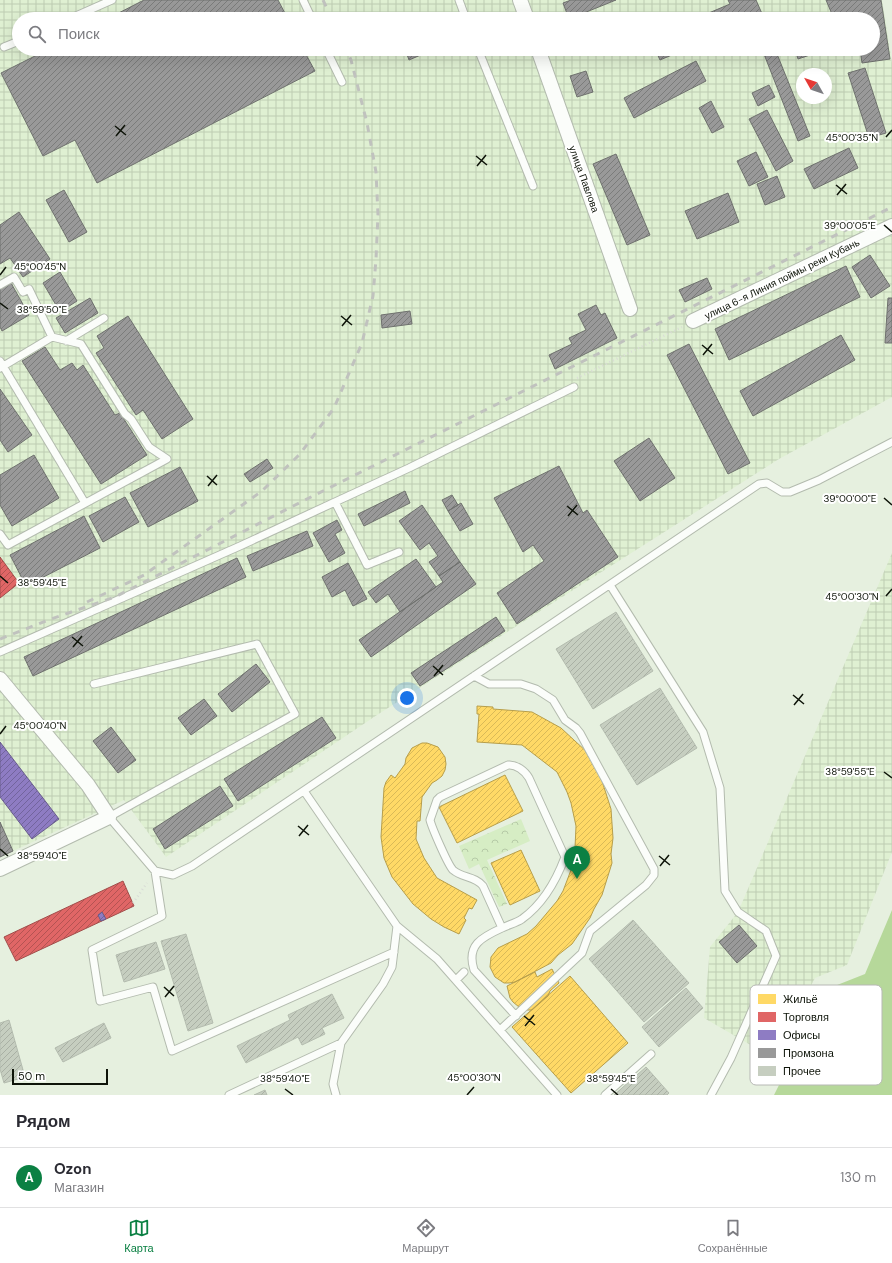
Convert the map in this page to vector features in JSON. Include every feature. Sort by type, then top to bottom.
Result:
[{"type":"street","points":[[520,0],[524,12]]},
{"type":"street","name":"улица Павлова","points":[[540,56],[630,309]]},
{"type":"street","name":"улица 6-я Линия поймы реки Кубань","points":[[693,322],[892,226]]},
{"type":"street","points":[[0,678],[88,785],[109,817],[0,869]]},
{"type":"lane","points":[[85,12],[112,0]]},
{"type":"lane","points":[[303,0],[309,12]]},
{"type":"lane","points":[[459,0],[463,12]]},
{"type":"lane","points":[[4,47],[12,44]]},
{"type":"lane","points":[[329,56],[342,82]]},
{"type":"lane","points":[[481,56],[533,186]]},
{"type":"lane","points":[[0,285],[14,277],[23,292],[29,288],[52,337]]},
{"type":"lane","points":[[66,341],[104,318]]},
{"type":"lane","points":[[0,534],[8,545],[167,459],[150,447],[131,419],[125,414],[81,344],[52,337],[1,365],[85,503]]},
{"type":"lane","points":[[0,652],[232,549],[409,468],[574,387]]},
{"type":"lane","points":[[155,871],[173,875],[192,866],[759,484],[767,483],[782,492],[790,492],[819,480],[892,442]]},
{"type":"lane","points":[[335,502],[366,565],[399,552]]},
{"type":"lane","points":[[610,584],[703,732],[720,788],[725,891],[738,912],[766,931],[776,956],[763,985]]},
{"type":"lane","points":[[94,684],[257,644],[295,714],[109,817],[155,871],[162,916],[92,950],[100,1001],[153,986],[172,1051],[394,952]]},
{"type":"lane","points":[[474,676],[489,684],[528,685],[553,700],[565,720],[580,733],[654,869],[654,875],[646,885],[590,931],[582,953],[500,1030]]},
{"type":"lane","points":[[502,928],[483,886],[479,882],[457,872],[450,866],[430,820],[437,800],[440,797],[512,764],[525,772],[529,778],[565,857],[555,881],[540,902],[521,920],[484,936],[479,941],[472,953],[472,965],[474,970],[516,1016]]},
{"type":"lane","points":[[304,791],[397,926],[437,958],[557,1095]]},
{"type":"lane","points":[[336,1095],[333,1084],[341,1043],[383,984],[392,967],[397,926]]},
{"type":"lane","points":[[456,980],[464,972]]},
{"type":"lane","points":[[712,1095],[731,1058],[750,1015]]},
{"type":"lane","points":[[229,1095],[341,1043]]},
{"type":"lane","points":[[605,1095],[651,1054]]},
{"type":"path","points":[[574,387],[575,379],[693,322]]},
{"type":"path","points":[[133,903],[155,871]]},
{"type":"shaded area","points":[[0,0],[882,0],[892,63],[892,397],[779,459],[377,715],[166,857],[124,800],[0,857]]},
{"type":"shaded area","points":[[892,553],[892,852],[847,965],[815,978],[811,985],[750,985],[750,1045],[704,1018],[710,947],[738,912]]},
{"type":"shaded area","points":[[892,910],[892,1095],[774,1095],[779,1085],[882,1085],[882,985],[837,985],[865,974]]},
{"type":"green space","points":[[521,819],[530,841],[487,860],[507,904],[499,907],[479,864],[469,869],[459,846]]},
{"type":"building: Жильё","points":[[477,706],[493,707],[493,709],[532,712],[561,728],[588,753],[601,778],[611,809],[613,838],[611,854],[612,863],[602,895],[590,918],[572,944],[558,955],[551,963],[515,982],[509,983],[504,983],[495,977],[490,967],[491,957],[498,948],[527,934],[536,926],[557,901],[563,891],[571,870],[575,848],[576,826],[571,803],[557,772],[522,745],[477,742],[479,714],[477,714]]},
{"type":"building: Жильё","points":[[422,743],[427,743],[438,747],[445,757],[446,764],[442,776],[432,783],[422,797],[420,821],[417,821],[416,839],[424,858],[437,878],[477,900],[472,909],[469,908],[464,918],[466,920],[459,934],[431,919],[413,904],[392,877],[384,858],[381,837],[384,788],[391,775],[395,778],[405,764],[406,758],[412,748]]},
{"type":"building: Жильё","points":[[505,775],[523,811],[457,843],[439,807]]},
{"type":"building: Жильё","points":[[521,850],[540,891],[510,905],[491,863]]},
{"type":"building: Жильё","points":[[552,969],[559,983],[550,991],[548,996],[532,1010],[525,1010],[513,1002],[510,998],[507,986],[535,972],[537,977]]},
{"type":"building: Жильё","points":[[570,976],[628,1043],[571,1093],[512,1027]]},
{"type":"building: Торговля","points":[[0,557],[19,583],[0,598]]},
{"type":"building: Торговля","points":[[123,881],[134,906],[16,961],[4,937]]},
{"type":"building: Офисы","points":[[0,742],[59,819],[32,839],[0,797]]},
{"type":"building: Офисы","points":[[102,912],[106,919],[101,921],[98,915]]},
{"type":"building: Промзона","points":[[144,0],[278,0],[284,12],[121,12]]},
{"type":"building: Промзона","points":[[571,0],[616,0],[586,12],[566,12],[563,3]]},
{"type":"building: Промзона","points":[[728,0],[756,0],[761,12],[711,12],[730,4]]},
{"type":"building: Промзона","points":[[826,0],[881,0],[890,59],[862,63],[861,56],[880,56],[880,12],[831,12]]},
{"type":"building: Промзона","points":[[35,56],[307,56],[315,71],[97,183],[75,140],[43,156],[1,73]]},
{"type":"building: Промзона","points":[[408,56],[418,56],[409,60]]},
{"type":"building: Промзона","points":[[658,56],[669,56],[660,60]]},
{"type":"building: Промзона","points":[[765,56],[778,56],[810,136],[798,141]]},
{"type":"building: Промзона","points":[[797,56],[807,56],[798,59]]},
{"type":"building: Промзона","points":[[696,61],[706,81],[634,118],[624,98]]},
{"type":"building: Промзона","points":[[865,68],[886,133],[869,138],[848,73]]},
{"type":"building: Промзона","points":[[586,71],[593,92],[577,97],[570,76]]},
{"type":"building: Промзона","points":[[769,85],[775,97],[758,106],[752,93]]},
{"type":"building: Промзона","points":[[711,101],[724,127],[712,133],[699,108]]},
{"type":"building: Промзона","points":[[767,110],[793,161],[776,171],[749,119]]},
{"type":"building: Промзона","points":[[849,148],[858,168],[814,189],[804,169]]},
{"type":"building: Промзона","points":[[756,152],[768,177],[749,186],[737,161]]},
{"type":"building: Промзона","points":[[616,154],[650,235],[627,245],[593,164]]},
{"type":"building: Промзона","points":[[777,176],[785,197],[765,205],[757,184]]},
{"type":"building: Промзона","points":[[64,190],[87,232],[69,242],[46,200]]},
{"type":"building: Промзона","points":[[728,193],[739,222],[697,239],[685,211]]},
{"type":"building: Промзона","points":[[19,212],[50,259],[23,277],[10,258],[0,264],[0,225]]},
{"type":"building: Промзона","points":[[870,255],[890,286],[871,298],[852,267]]},
{"type":"building: Промзона","points":[[846,266],[860,297],[729,360],[715,329]]},
{"type":"building: Промзона","points":[[60,272],[77,301],[60,312],[43,283]]},
{"type":"building: Промзона","points":[[707,278],[712,289],[685,302],[679,290]]},
{"type":"building: Промзона","points":[[11,283],[29,315],[2,331],[0,327],[0,289]]},
{"type":"building: Промзона","points":[[90,298],[98,313],[65,333],[56,318]]},
{"type":"building: Промзона","points":[[888,298],[892,298],[892,343],[885,343]]},
{"type":"building: Промзона","points":[[596,305],[601,315],[605,313],[617,338],[555,369],[549,355],[572,344],[569,338],[586,330],[578,314]]},
{"type":"building: Промзона","points":[[410,311],[412,324],[382,328],[381,315]]},
{"type":"building: Промзона","points":[[128,316],[193,419],[162,439],[143,410],[136,415],[96,353],[104,348],[97,336]]},
{"type":"building: Промзона","points":[[841,335],[855,360],[753,416],[740,391]]},
{"type":"building: Промзона","points":[[689,344],[750,463],[728,474],[667,355]]},
{"type":"building: Промзона","points":[[45,347],[60,370],[72,363],[77,370],[83,365],[115,415],[120,413],[147,455],[101,484],[22,361]]},
{"type":"building: Промзона","points":[[0,389],[32,435],[8,452],[0,440]]},
{"type":"building: Промзона","points":[[649,438],[675,478],[640,501],[614,461]]},
{"type":"building: Промзона","points":[[34,455],[59,498],[12,526],[0,505],[0,475]]},
{"type":"building: Промзона","points":[[267,459],[273,468],[250,482],[244,474]]},
{"type":"building: Промзона","points":[[559,466],[583,513],[587,510],[618,557],[517,624],[497,593],[544,561],[533,545],[523,552],[494,498]]},
{"type":"building: Промзона","points":[[180,467],[198,501],[148,527],[130,493]]},
{"type":"building: Промзона","points":[[405,491],[410,503],[364,526],[358,514]]},
{"type":"building: Промзона","points":[[452,495],[458,505],[448,511],[442,500]]},
{"type":"building: Промзона","points":[[125,497],[139,522],[103,542],[89,516]]},
{"type":"building: Промзона","points":[[461,503],[473,524],[460,531],[448,511]]},
{"type":"building: Промзона","points":[[422,505],[460,562],[439,576],[429,562],[438,556],[429,543],[420,550],[399,521]]},
{"type":"building: Промзона","points":[[84,516],[100,548],[26,586],[10,555]]},
{"type":"building: Промзона","points":[[337,520],[342,530],[335,534],[345,553],[329,562],[313,533]]},
{"type":"building: Промзона","points":[[307,531],[313,546],[253,571],[247,556]]},
{"type":"building: Промзона","points":[[237,558],[246,577],[33,676],[24,657]]},
{"type":"building: Промзона","points":[[416,559],[436,587],[400,612],[388,594],[376,603],[368,592]]},
{"type":"building: Промзона","points":[[460,562],[476,584],[371,657],[359,640],[443,582],[439,576]]},
{"type":"building: Промзона","points":[[348,563],[367,599],[353,606],[345,590],[332,597],[322,577]]},
{"type":"building: Промзона","points":[[496,617],[505,631],[420,686],[411,673]]},
{"type":"building: Промзона","points":[[256,664],[270,682],[232,712],[218,694]]},
{"type":"building: Промзона","points":[[204,699],[217,716],[191,735],[178,718]]},
{"type":"building: Промзона","points":[[322,717],[336,738],[238,801],[224,779]]},
{"type":"building: Промзона","points":[[111,727],[136,760],[118,773],[93,741]]},
{"type":"building: Промзона","points":[[220,786],[233,806],[165,849],[153,829]]},
{"type":"building: Промзона","points":[[0,822],[13,851],[0,857]]},
{"type":"building: Промзона","points":[[739,925],[757,946],[737,963],[719,942]]},
{"type":"building: Прочее","points":[[616,612],[653,671],[593,709],[556,649]]},
{"type":"building: Прочее","points":[[660,688],[697,748],[637,785],[600,725]]},
{"type":"building: Прочее","points":[[633,920],[689,983],[644,1022],[589,959]]},
{"type":"building: Прочее","points":[[186,934],[213,1023],[188,1031],[161,941]]},
{"type":"building: Прочее","points":[[156,942],[165,969],[124,982],[116,955]]},
{"type":"building: Прочее","points":[[686,988],[703,1008],[659,1047],[642,1027]]},
{"type":"building: Прочее","points":[[332,994],[344,1018],[322,1028],[325,1034],[302,1045],[298,1037],[246,1063],[237,1046],[290,1020],[288,1015]]},
{"type":"building: Прочее","points":[[9,1020],[25,1077],[4,1083],[0,1069],[0,1023]]},
{"type":"building: Прочее","points":[[104,1023],[111,1038],[63,1062],[55,1048]]},
{"type":"building: Прочее","points":[[646,1067],[669,1093],[667,1095],[614,1095]]},
{"type":"building: Прочее","points":[[265,1090],[267,1095],[254,1095]]},
{"type":"railway","points":[[323,0],[329,12]]},
{"type":"railway","points":[[87,602],[144,575],[262,491],[300,454],[334,408],[362,343],[373,296],[378,215],[376,172],[367,123],[349,56]]},
{"type":"railway","points":[[0,639],[51,619],[115,597],[305,500],[892,207]]},
{"type":"place","name":"Ozon","points":[[577,879]]}]
